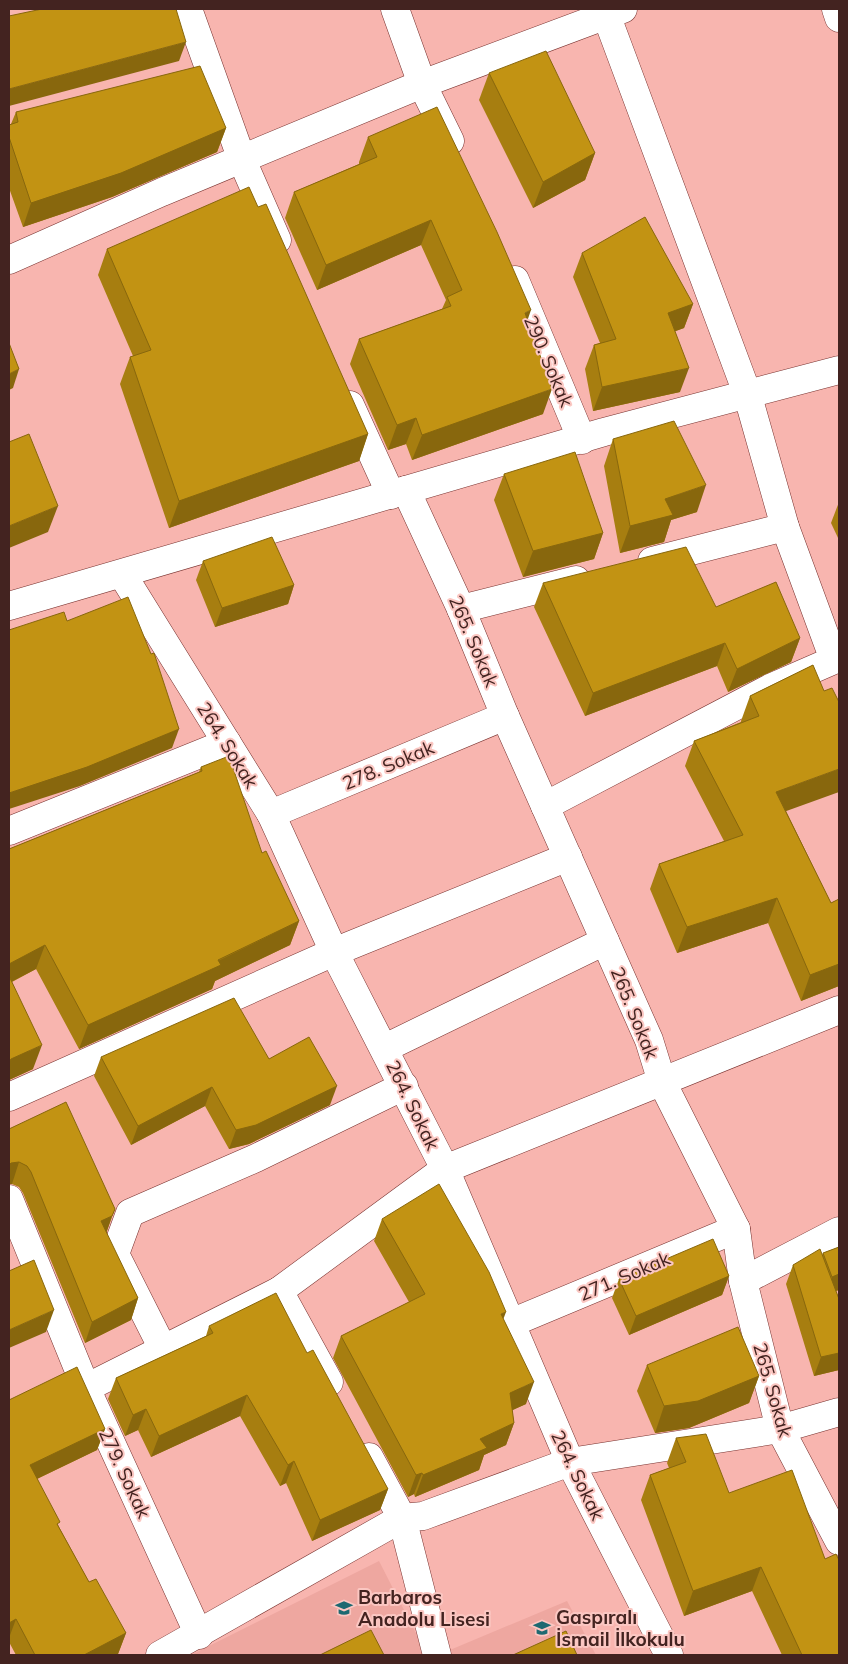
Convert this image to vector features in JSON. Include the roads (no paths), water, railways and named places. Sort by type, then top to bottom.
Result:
[{"type":"street","points":[[188,9],[242,160],[288,265]]},
{"type":"street","points":[[395,9],[422,84],[460,163]]},
{"type":"street","points":[[836,9],[839,18]]},
{"type":"street","points":[[9,260],[162,192],[422,84],[611,11],[747,393],[785,527],[830,620],[837,666],[772,687],[545,806]]},
{"type":"street","points":[[181,76],[210,69]]},
{"type":"street","name":"290. Sokak","points":[[507,260],[582,440]]},
{"type":"street","points":[[9,606],[747,393],[839,370]]},
{"type":"street","name":"265. Sokak","points":[[339,380],[461,609],[505,716],[649,1040],[662,1082],[736,1229],[743,1281],[780,1429],[839,1541]]},
{"type":"street","points":[[461,609],[785,527]]},
{"type":"street","name":"264. Sokak","points":[[122,574],[271,814],[334,952],[385,1048],[445,1169],[570,1462],[669,1655]]},
{"type":"street","name":"278. Sokak","points":[[271,814],[505,716]]},
{"type":"street","points":[[9,831],[227,743]]},
{"type":"street","points":[[9,1097],[334,952],[568,857]]},
{"type":"street","points":[[385,1048],[605,941]]},
{"type":"street","points":[[86,1388],[280,1291],[445,1169],[839,1010]]},
{"type":"street","points":[[163,1349],[115,1254],[130,1213],[256,1158],[404,1086]]},
{"type":"street","name":"279. Sokak","points":[[9,1199],[86,1388],[199,1635]]},
{"type":"street","name":"271. Sokak","points":[[511,1323],[736,1229]]},
{"type":"street","points":[[743,1281],[839,1231]]},
{"type":"street","points":[[280,1291],[341,1405]]},
{"type":"street","points":[[160,1655],[199,1635],[402,1518],[423,1516],[570,1462],[780,1429],[839,1412]]},
{"type":"street","points":[[355,1431],[402,1518],[437,1655]]},
{"type":"place","name":"Barbaros Anadolu Lisesi","points":[[344,1608]]},
{"type":"place","name":"Gaspıralı İsmail İlkokulu","points":[[542,1628]]}]
